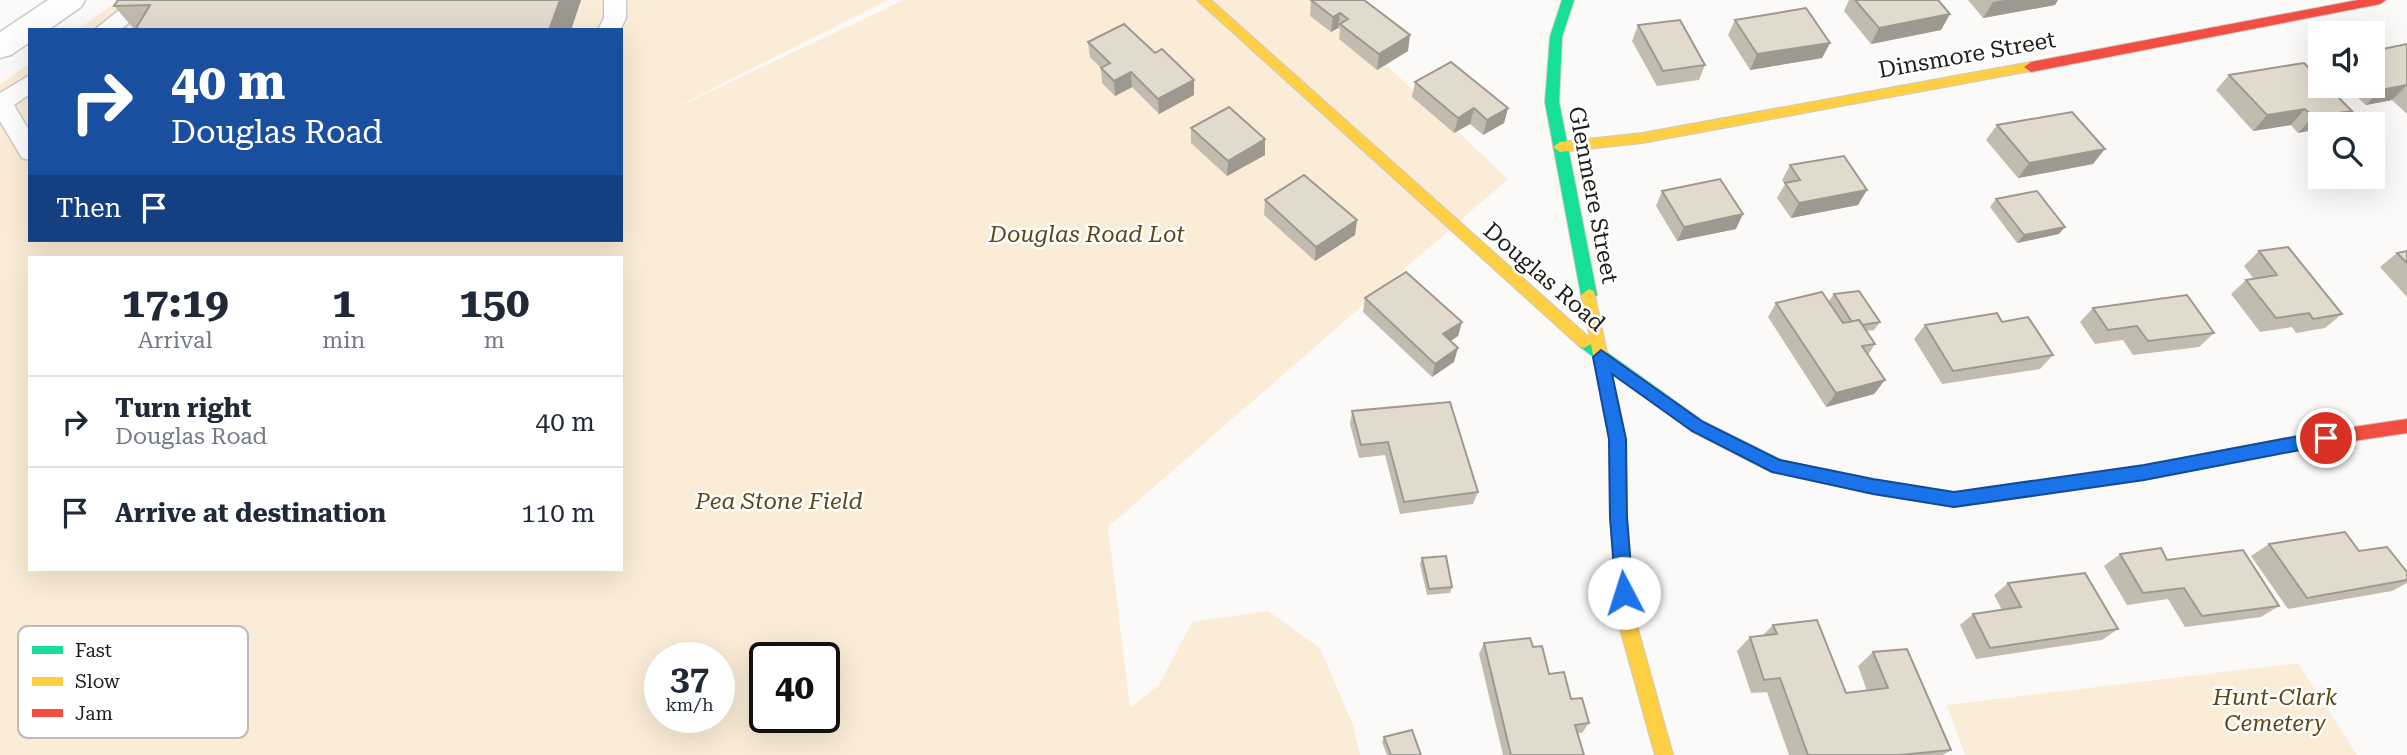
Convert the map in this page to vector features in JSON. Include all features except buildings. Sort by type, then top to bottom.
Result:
[{"type":"street","points":[[0,47],[69,0]]},
{"type":"street","name":"Douglas Road","points":[[1203,0],[1601,357],[1698,426],[1778,467],[1873,487],[1954,500],[2144,472],[2306,441],[2407,426]]},
{"type":"street","name":"Glenmere Street","points":[[1568,0],[1556,37],[1552,102],[1618,439],[1618,517],[1626,618],[1664,755]]},
{"type":"street","name":"Dinsmore Street","points":[[1560,147],[1642,138],[2180,40],[2380,0]]},
{"type":"lane","points":[[108,28],[146,0]]},
{"type":"lane","points":[[610,28],[615,18],[615,0]]},
{"type":"lane","points":[[28,84],[1,103],[28,149]]},
{"type":"green space","points":[[119,0],[888,0],[658,116],[904,0],[1317,0],[1508,179],[1108,527],[1130,708],[1159,685],[1192,622],[1268,611],[1320,648],[1353,725],[1360,755],[0,755],[0,84],[28,64],[28,242],[623,242],[623,28],[80,28]]},
{"type":"green space","name":"Hunt-Clark Cemetery","points":[[2298,663],[2357,755],[1965,755],[1947,705]]},
{"type":"traffic: fast","points":[[1568,0],[1556,37],[1552,102],[1589,295]]},
{"type":"traffic: fast","points":[[1584,342],[1697,426],[1778,467],[1876,487]]},
{"type":"traffic: slow","points":[[1203,0],[1584,342]]},
{"type":"traffic: slow","points":[[1560,147],[1642,138],[2031,67]]},
{"type":"traffic: slow","points":[[1589,295],[1617,439],[1618,517],[1626,618],[1664,755]]},
{"type":"traffic: jam","points":[[2031,67],[2380,0]]},
{"type":"traffic: jam","points":[[1876,487],[1954,500],[2144,473],[2306,441],[2407,426]]},
{"type":"route","points":[[1624,593],[1618,517],[1618,439],[1601,357],[1698,426],[1778,467],[1873,487],[1954,500],[2144,472],[2326,438]]},
{"type":"park label","name":"Douglas Road Lot","points":[[1087,234]]},
{"type":"park label","name":"Pea Stone Field","points":[[779,501]]}]
